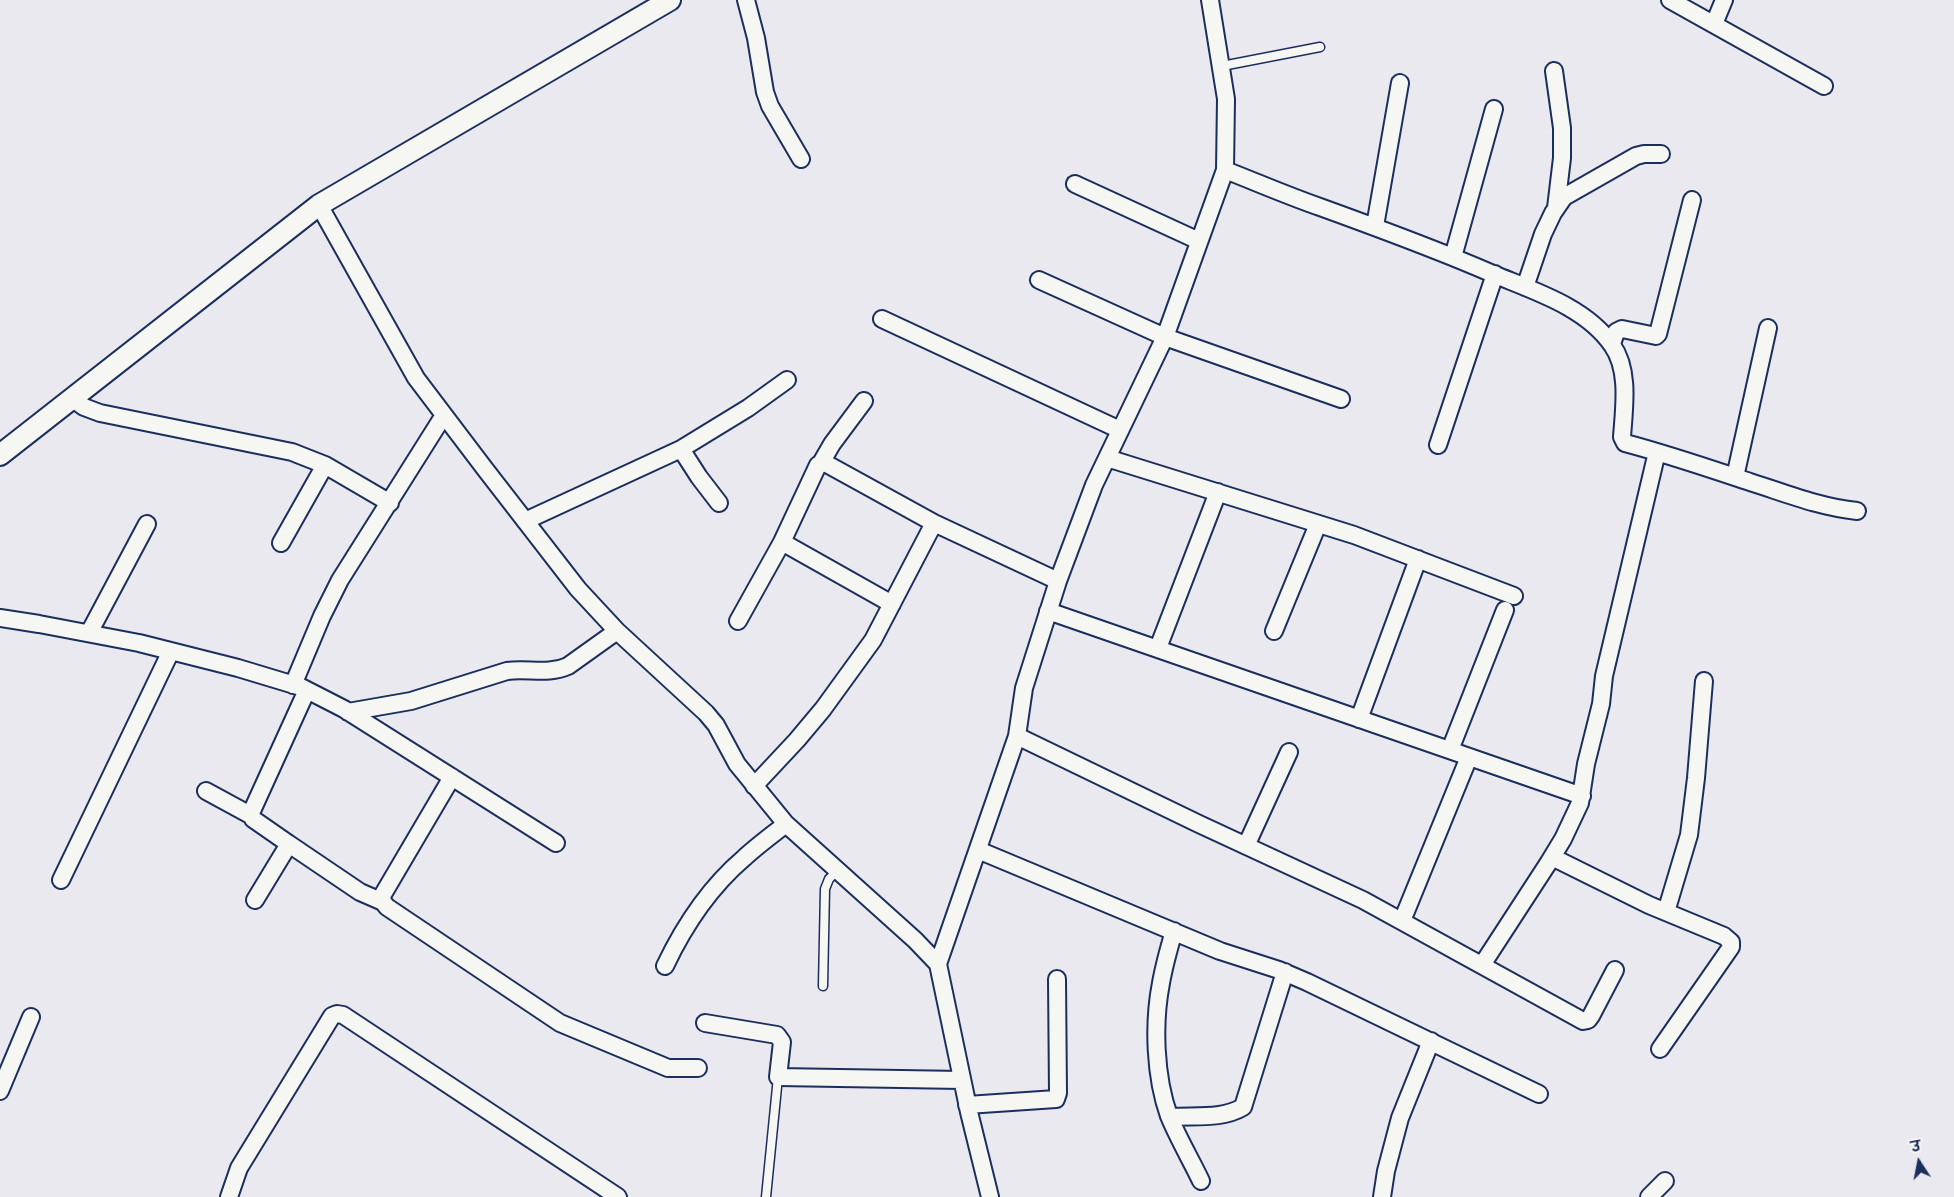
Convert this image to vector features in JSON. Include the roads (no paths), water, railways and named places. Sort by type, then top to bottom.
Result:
[{"type":"street","points":[[0,455],[319,206],[670,0]]},
{"type":"street","points":[[746,0],[756,38],[765,92],[770,106],[801,159]]},
{"type":"street","points":[[990,1197],[967,1105],[938,964],[1018,736],[1024,688],[1058,581],[1094,485],[1165,337],[1225,170],[1226,99],[1210,0]]},
{"type":"street","points":[[1670,0],[1824,86]]},
{"type":"street","points":[[1714,24],[1724,0]]},
{"type":"street","points":[[1554,72],[1562,128],[1562,158],[1556,208]]},
{"type":"street","points":[[1376,226],[1400,83]]},
{"type":"street","points":[[1453,257],[1494,109]]},
{"type":"street","points":[[1525,287],[1543,234],[1556,208],[1564,197],[1636,156],[1661,154]]},
{"type":"street","points":[[1225,170],[1319,207],[1376,226],[1495,274],[1579,314],[1596,327],[1612,344],[1620,358],[1625,395],[1623,440],[1625,443],[1823,506],[1857,511]]},
{"type":"street","points":[[1075,184],[1199,241]]},
{"type":"street","points":[[1612,344],[1616,332],[1622,329],[1656,336],[1658,334],[1692,200]]},
{"type":"street","points":[[319,206],[416,378],[578,589],[617,631],[706,713],[716,725],[737,764],[786,824],[915,940],[938,964]]},
{"type":"street","points":[[1438,445],[1495,274]]},
{"type":"street","points":[[1039,280],[1165,337],[1341,398]]},
{"type":"street","points":[[882,319],[1120,430]]},
{"type":"street","points":[[1735,477],[1768,328]]},
{"type":"street","points":[[525,521],[681,449],[748,408],[787,380]]},
{"type":"street","points":[[72,398],[84,407],[100,413],[292,452],[326,466],[390,503]]},
{"type":"street","points":[[738,621],[782,542],[818,465],[864,401]]},
{"type":"street","points":[[252,816],[251,813],[300,687],[322,616],[340,580],[365,538],[390,503],[444,414]]},
{"type":"street","points":[[681,449],[699,477],[720,503]]},
{"type":"street","points":[[1482,965],[1552,857],[1580,803],[1586,764],[1601,704],[1604,676],[1657,452]]},
{"type":"street","points":[[1107,458],[1354,535],[1514,596]]},
{"type":"street","points":[[821,463],[825,462],[934,523],[1058,581]]},
{"type":"street","points":[[281,543],[326,466]]},
{"type":"street","points":[[1158,648],[1218,492]]},
{"type":"street","points":[[754,786],[823,709],[872,640],[934,523]]},
{"type":"street","points":[[89,634],[147,524]]},
{"type":"street","points":[[1274,631],[1318,524]]},
{"type":"street","points":[[782,542],[892,604]]},
{"type":"street","points":[[1358,719],[1418,559]]},
{"type":"street","points":[[1450,750],[1505,610]]},
{"type":"street","points":[[1048,611],[1582,796]]},
{"type":"street","points":[[0,618],[171,651],[238,668],[300,687],[348,712],[556,843]]},
{"type":"street","points":[[348,712],[410,701],[507,671],[522,669],[549,672],[559,670],[568,666],[617,631]]},
{"type":"street","points":[[61,880],[171,651]]},
{"type":"street","points":[[1666,912],[1689,834],[1696,778],[1704,681]]},
{"type":"street","points":[[1018,736],[1363,900],[1583,1021],[1588,1020],[1591,1016],[1615,970]]},
{"type":"street","points":[[1246,846],[1288,752]]},
{"type":"street","points":[[1402,921],[1469,757]]},
{"type":"street","points":[[383,902],[382,896],[452,777]]},
{"type":"street","points":[[206,791],[252,816],[253,819],[360,892],[383,902],[387,907],[560,1023],[668,1068],[698,1068]]},
{"type":"street","points":[[665,966],[679,937],[708,896],[742,859],[786,824]]},
{"type":"street","points":[[255,900],[290,844]]},
{"type":"street","points":[[978,850],[1220,951],[1285,972],[1539,1094]]},
{"type":"street","points":[[1552,857],[1666,912],[1724,936],[1731,942],[1730,947],[1660,1050]]},
{"type":"street","points":[[1174,931],[1160,984],[1158,1021],[1160,1085],[1170,1117],[1201,1181]]},
{"type":"street","points":[[1170,1117],[1210,1116],[1234,1112],[1243,1107],[1285,972]]},
{"type":"street","points":[[967,1105],[1056,1099],[1058,1093],[1057,979]]},
{"type":"street","points":[[229,1197],[239,1168],[332,1016],[337,1014],[343,1015],[618,1197]]},
{"type":"street","points":[[0,1091],[31,1017]]},
{"type":"street","points":[[705,1023],[777,1035],[782,1042],[778,1077],[962,1080]]},
{"type":"street","points":[[1382,1197],[1386,1171],[1400,1118],[1431,1041]]},
{"type":"street","points":[[1649,1197],[1665,1180]]},
{"type":"lane","points":[[1222,66],[1320,47]]},
{"type":"lane","points":[[823,986],[825,889],[829,879],[837,871]]},
{"type":"lane","points":[[766,1197],[778,1077]]}]
